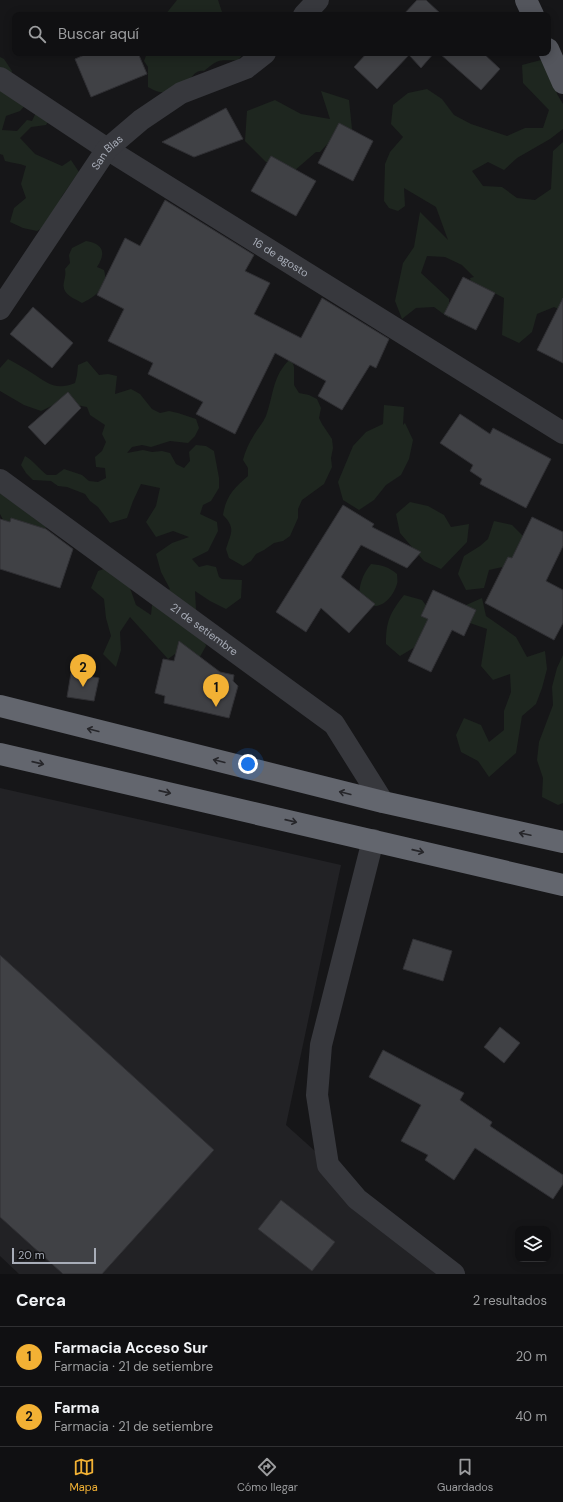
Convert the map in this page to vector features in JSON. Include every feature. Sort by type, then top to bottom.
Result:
[{"type":"highway","points":[[0,706],[383,802],[563,842]]},
{"type":"highway","points":[[0,754],[563,885]]},
{"type":"highway","points":[[538,880],[563,882]]},
{"type":"main road","points":[[526,0],[532,12]]},
{"type":"main road","points":[[551,56],[563,83]]},
{"type":"street","points":[[307,12],[318,0]]},
{"type":"street","name":"San Blas","points":[[0,309],[107,149],[141,120],[181,93],[246,68],[261,56]]},
{"type":"street","name":"16 de agosto","points":[[0,78],[107,149],[563,433]]},
{"type":"street","name":"21 de setiembre","points":[[0,480],[334,724],[383,802]]},
{"type":"street","points":[[373,840],[320,1045],[317,1095],[328,1165],[357,1199],[454,1274]]},
{"type":"shaded area","points":[[177,0],[218,0],[222,12],[167,12]]},
{"type":"shaded area","points":[[146,56],[241,56],[238,60],[223,60],[217,62],[204,71],[197,72],[184,83],[165,92],[155,91],[148,87],[148,67],[144,61]]},
{"type":"shaded area","points":[[0,57],[4,59],[12,71],[7,84],[30,100],[20,111],[6,116],[2,130],[17,131],[27,120],[32,121],[38,108],[54,113],[46,125],[31,127],[20,138],[35,154],[62,166],[71,160],[79,172],[62,196],[50,224],[37,231],[23,228],[10,222],[14,208],[26,198],[21,184],[26,166],[5,161],[3,155],[0,154]]},
{"type":"shaded area","points":[[541,60],[553,75],[557,94],[563,104],[563,129],[550,139],[517,158],[504,170],[488,162],[472,171],[483,186],[502,187],[517,198],[535,200],[551,189],[553,151],[563,142],[563,311],[554,307],[537,314],[532,332],[519,343],[502,335],[504,298],[471,281],[470,278],[474,277],[462,265],[445,257],[427,256],[421,273],[449,299],[449,318],[434,307],[416,308],[402,319],[395,301],[403,263],[414,247],[420,212],[448,240],[436,207],[404,188],[405,206],[398,211],[389,208],[384,201],[385,164],[390,152],[403,137],[391,124],[393,105],[408,93],[427,89],[442,99],[454,115],[471,124],[507,136],[525,128],[543,128],[549,110],[523,83],[522,65]]},
{"type":"shaded area","points":[[321,91],[349,100],[352,129],[347,133],[333,138],[320,152],[316,152],[294,171],[266,162],[245,141],[247,111],[275,100],[301,114],[330,119]]},
{"type":"shaded area","points":[[86,241],[97,244],[102,250],[102,257],[97,267],[104,270],[105,281],[96,294],[82,303],[68,295],[64,290],[65,269],[70,263],[69,255],[72,248]]},
{"type":"shaded area","points":[[291,358],[294,367],[294,385],[299,393],[309,395],[317,399],[321,408],[319,418],[332,439],[332,467],[324,484],[302,500],[298,509],[298,518],[290,536],[283,541],[274,543],[256,554],[251,561],[243,566],[229,558],[226,549],[231,535],[231,527],[223,515],[224,508],[231,493],[248,476],[248,468],[243,460],[245,453],[250,441],[266,416],[277,378]]},
{"type":"shaded area","points":[[8,359],[47,383],[57,386],[75,383],[78,365],[87,361],[99,375],[108,374],[117,376],[115,394],[131,389],[140,394],[152,409],[160,413],[169,411],[196,419],[199,428],[195,436],[188,443],[170,441],[151,447],[142,445],[132,447],[127,453],[143,450],[170,453],[176,464],[184,468],[190,461],[189,452],[196,445],[206,446],[214,451],[219,478],[219,488],[211,501],[203,505],[200,514],[217,522],[218,531],[208,551],[192,559],[199,567],[207,565],[216,567],[219,577],[222,579],[242,580],[241,598],[226,609],[195,591],[196,609],[206,646],[197,662],[182,649],[168,659],[130,617],[120,632],[121,650],[116,667],[103,654],[111,636],[106,618],[104,599],[91,588],[98,571],[116,565],[130,588],[136,605],[151,615],[153,596],[170,589],[161,572],[156,554],[172,543],[189,537],[173,531],[156,537],[146,522],[156,506],[160,488],[141,484],[127,518],[110,523],[98,507],[90,501],[85,494],[67,487],[58,486],[51,481],[33,480],[21,465],[25,456],[47,475],[56,475],[64,469],[82,475],[89,481],[98,482],[106,478],[105,468],[96,467],[95,457],[102,451],[106,442],[102,434],[105,425],[90,415],[87,407],[60,402],[41,411],[24,405],[0,391],[0,368]]},
{"type":"shaded area","points":[[384,405],[404,407],[403,425],[405,423],[413,440],[409,459],[401,475],[386,485],[374,500],[359,510],[343,500],[338,482],[353,446],[366,432],[383,424]]},
{"type":"shaded area","points":[[0,493],[46,527],[45,529],[6,525],[0,514]]},
{"type":"shaded area","points":[[410,502],[428,506],[444,515],[451,527],[469,524],[467,542],[441,569],[424,561],[400,533],[396,514]]},
{"type":"shaded area","points":[[494,521],[512,525],[525,538],[521,555],[507,566],[489,570],[484,588],[466,590],[458,574],[464,556],[488,539]]},
{"type":"shaded area","points":[[371,564],[385,567],[397,574],[397,583],[394,592],[385,602],[377,606],[373,606],[359,599],[362,580],[365,572]]},
{"type":"shaded area","points":[[404,595],[422,600],[433,615],[415,647],[400,656],[386,644],[386,636],[388,623],[392,612]]},
{"type":"shaded area","points":[[482,598],[486,616],[516,637],[527,657],[545,651],[547,669],[536,704],[522,716],[516,753],[489,777],[478,761],[461,752],[456,735],[464,718],[481,725],[489,742],[504,730],[504,711],[511,692],[510,674],[493,680],[481,666],[487,629],[470,623],[464,606]]},
{"type":"shaded area","points":[[563,655],[563,803],[558,805],[542,797],[543,778],[537,760],[539,742],[553,705],[552,687],[557,668]]},
{"type":"shaded area","points":[[0,788],[341,865],[286,1125],[452,1274],[19,1274],[0,1256]]},
{"type":"building","points":[[417,0],[426,0],[439,12],[406,12]]},
{"type":"building","points":[[82,56],[139,56],[147,74],[91,97],[75,59]]},
{"type":"building","points":[[364,56],[408,56],[377,89],[354,67]]},
{"type":"building","points":[[410,56],[431,56],[421,68]]},
{"type":"building","points":[[442,56],[486,56],[500,69],[481,90]]},
{"type":"building","points":[[226,108],[243,139],[194,157],[162,142]]},
{"type":"building","points":[[339,123],[373,141],[353,181],[318,163]]},
{"type":"building","points":[[271,156],[316,181],[296,216],[251,191]]},
{"type":"building","points":[[165,200],[254,255],[245,271],[270,283],[254,314],[301,338],[322,298],[389,339],[376,368],[370,365],[342,410],[318,396],[326,381],[275,353],[235,434],[196,414],[203,402],[148,374],[153,363],[108,341],[124,309],[97,295],[125,238],[140,246]]},
{"type":"building","points":[[463,277],[495,293],[476,330],[444,314]]},
{"type":"building","points":[[563,298],[563,363],[537,350]]},
{"type":"building","points":[[33,307],[73,343],[52,368],[10,334]]},
{"type":"building","points":[[68,392],[81,408],[45,445],[28,427]]},
{"type":"building","points":[[460,414],[490,434],[493,428],[551,459],[526,508],[480,484],[482,479],[470,471],[473,465],[440,443]]},
{"type":"building","points":[[343,505],[374,524],[372,527],[421,552],[407,568],[361,545],[341,577],[375,604],[349,633],[321,608],[306,632],[276,612]]},
{"type":"building","points":[[532,517],[563,532],[563,546],[546,581],[563,590],[563,623],[554,640],[485,603],[508,557],[512,558]]},
{"type":"building","points":[[11,518],[46,529],[73,549],[60,588],[0,569],[0,519],[10,522]]},
{"type":"building","points":[[433,590],[476,610],[464,636],[452,630],[431,672],[408,661],[428,619],[421,616]]},
{"type":"building","points":[[179,641],[220,672],[234,675],[233,681],[238,686],[229,718],[164,703],[165,696],[155,693],[163,659],[174,661]]},
{"type":"building","points":[[71,673],[99,678],[94,701],[67,697]]},
{"type":"building","points":[[413,939],[452,951],[443,981],[403,969]]},
{"type":"building","points":[[0,955],[214,1150],[102,1274],[63,1274],[0,1217]]},
{"type":"building","points":[[500,1027],[520,1043],[504,1063],[484,1047]]},
{"type":"building","points":[[383,1050],[464,1093],[460,1100],[492,1122],[490,1126],[563,1175],[563,1184],[553,1199],[475,1148],[454,1180],[425,1160],[428,1155],[401,1141],[421,1105],[369,1077]]},
{"type":"building","points":[[281,1200],[335,1242],[312,1271],[258,1229]]},
{"type":"place","name":"Farma","points":[[83,687]]},
{"type":"place","name":"Farmacia Acceso Sur","points":[[216,707]]}]
